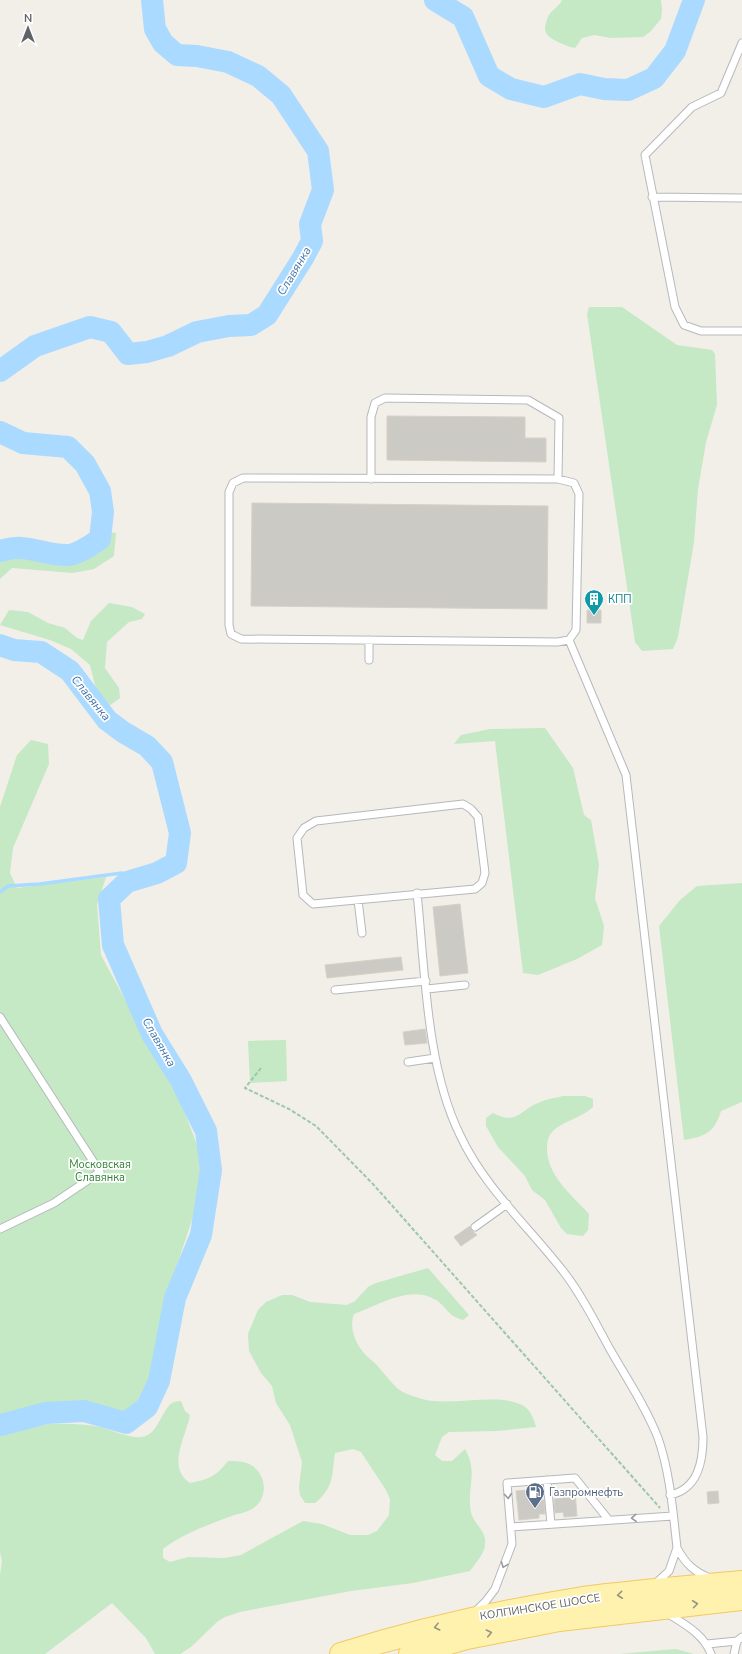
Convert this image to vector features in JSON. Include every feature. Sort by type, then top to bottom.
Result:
[{"type":"main road","name":"КОЛПИНСКОЕ ШОССЕ","points":[[341,1654],[388,1639],[468,1619],[584,1598],[734,1583]]},
{"type":"main road","name":"КОЛПИНСКОЕ ШОССЕ","points":[[410,1654],[467,1638],[559,1620],[742,1599]]},
{"type":"lane","points":[[742,43],[720,93],[692,107],[645,155],[652,197],[675,307],[684,325],[701,330],[742,331]]},
{"type":"lane","points":[[652,197],[742,198]]},
{"type":"lane","points":[[371,479],[371,417],[375,404],[385,398],[528,400],[559,418],[558,479]]},
{"type":"lane","points":[[243,478],[558,479],[574,483],[579,494],[576,630],[569,640],[557,642],[241,639],[231,634],[229,625],[229,500],[233,483],[243,478]]},
{"type":"lane","points":[[369,640],[369,660]]},
{"type":"lane","points":[[569,640],[626,775],[703,1437],[703,1456],[699,1471],[692,1482],[681,1493],[670,1495]]},
{"type":"lane","points":[[463,804],[471,809],[478,817],[485,873],[482,883],[475,889],[417,893],[358,900],[313,904],[303,895],[297,838],[304,828],[316,821],[463,804]]},
{"type":"lane","points":[[417,893],[435,1058],[449,1110],[459,1135],[481,1171],[564,1272],[582,1300],[647,1414],[658,1439],[670,1495],[677,1548],[682,1557],[694,1570],[734,1583]]},
{"type":"lane","points":[[358,900],[362,933]]},
{"type":"lane","points":[[335,990],[426,981]]},
{"type":"lane","points":[[427,989],[465,985]]},
{"type":"lane","points":[[0,1017],[100,1172],[54,1204],[0,1228]]},
{"type":"lane","points":[[408,1062],[435,1058]]},
{"type":"lane","points":[[475,1227],[507,1204]]},
{"type":"lane","points":[[468,1619],[486,1601],[495,1589],[512,1544],[507,1483],[575,1478],[608,1519]]},
{"type":"lane","points":[[547,1480],[551,1524]]},
{"type":"lane","points":[[511,1527],[608,1519],[673,1516]]},
{"type":"lane","points":[[645,1592],[669,1571],[677,1548]]},
{"type":"lane","points":[[661,1608],[692,1629],[707,1644],[710,1654]]},
{"type":"lane","points":[[707,1644],[740,1639]]},
{"type":"lane","points":[[734,1654],[740,1639]]},
{"type":"path","points":[[262,1068],[245,1088],[289,1109],[321,1131],[373,1184],[660,1507],[673,1516]]},
{"type":"green space","points":[[562,0],[661,0],[661,19],[650,32],[643,37],[611,38],[594,35],[582,38],[575,48],[573,48],[560,43],[546,34],[545,31],[549,15]]},
{"type":"green space","points":[[589,307],[622,307],[677,345],[712,350],[715,354],[717,405],[706,442],[698,489],[694,542],[678,637],[673,649],[642,651],[635,642],[587,314]]},
{"type":"green space","points":[[105,532],[116,533],[114,556],[94,569],[73,573],[12,568],[0,579],[0,558],[25,552],[53,560],[81,558],[102,545]]},
{"type":"green space","points":[[109,603],[132,607],[145,614],[142,619],[129,622],[107,642],[105,668],[119,688],[120,698],[109,706],[102,699],[95,685],[90,665],[71,649],[50,640],[0,625],[9,610],[28,612],[48,623],[65,628],[77,638],[83,640],[91,621]]},
{"type":"green space","points":[[545,728],[573,768],[584,815],[591,820],[599,865],[595,898],[604,926],[602,945],[577,959],[538,975],[523,973],[495,741],[454,744],[461,735],[490,729]]},
{"type":"green space","name":"Московская Славянка","points":[[31,740],[48,744],[49,764],[13,848],[10,873],[17,888],[106,877],[97,905],[101,955],[183,1108],[202,1158],[198,1202],[170,1286],[156,1379],[145,1397],[132,1411],[114,1412],[88,1404],[27,1409],[0,1415],[0,807],[17,755]]},
{"type":"green space","points":[[742,883],[742,1102],[721,1111],[712,1129],[704,1135],[684,1140],[659,926],[680,900],[697,886]]},
{"type":"green space","points":[[286,1040],[287,1081],[250,1083],[248,1041]]},
{"type":"green space","points":[[563,1096],[585,1096],[593,1099],[593,1107],[560,1126],[551,1133],[547,1145],[548,1158],[556,1176],[561,1184],[589,1214],[588,1230],[583,1236],[567,1234],[561,1228],[545,1200],[532,1190],[525,1176],[498,1147],[486,1126],[486,1118],[493,1113],[501,1117],[508,1118],[518,1116],[532,1106],[541,1102]]},
{"type":"green space","points":[[428,1268],[469,1315],[463,1320],[457,1318],[450,1314],[436,1300],[416,1294],[405,1295],[384,1301],[354,1314],[352,1320],[353,1332],[361,1350],[377,1365],[400,1391],[422,1399],[434,1401],[487,1399],[511,1401],[522,1405],[527,1409],[533,1418],[536,1427],[497,1431],[449,1432],[442,1437],[435,1455],[442,1461],[452,1461],[465,1449],[471,1466],[471,1512],[474,1520],[484,1535],[485,1547],[470,1571],[413,1583],[351,1591],[240,1612],[225,1617],[217,1622],[191,1647],[180,1654],[155,1654],[146,1638],[112,1603],[45,1654],[0,1654],[0,1575],[2,1561],[0,1552],[0,1434],[20,1426],[70,1424],[90,1425],[127,1436],[142,1437],[152,1432],[172,1403],[181,1401],[185,1411],[190,1415],[178,1460],[179,1469],[183,1476],[190,1483],[197,1482],[216,1474],[228,1461],[243,1462],[253,1466],[260,1474],[264,1484],[264,1490],[263,1495],[257,1505],[252,1509],[203,1527],[178,1539],[163,1549],[163,1558],[170,1562],[188,1557],[225,1558],[241,1555],[303,1521],[322,1524],[350,1535],[368,1535],[377,1531],[389,1515],[390,1499],[386,1490],[361,1452],[353,1449],[335,1453],[331,1480],[326,1492],[315,1503],[305,1503],[300,1495],[299,1487],[302,1462],[290,1425],[276,1403],[272,1386],[261,1373],[249,1351],[248,1334],[258,1310],[266,1302],[282,1295],[292,1295],[310,1302],[347,1305],[355,1301],[368,1287],[376,1283]]},
{"type":"green space","points":[[676,1649],[694,1654],[619,1654]]},
{"type":"building","points":[[387,416],[525,417],[525,438],[546,438],[546,462],[387,460]]},
{"type":"building","points":[[252,503],[548,506],[547,609],[251,606]]},
{"type":"building","name":"КПП","points":[[587,610],[601,610],[601,623],[587,623]]},
{"type":"building","points":[[460,904],[468,973],[440,976],[433,907]]},
{"type":"building","points":[[401,957],[403,970],[327,978],[325,965]]},
{"type":"building","points":[[425,1029],[427,1043],[405,1045],[403,1032]]},
{"type":"building","points":[[470,1226],[471,1230],[477,1235],[461,1246],[454,1237]]},
{"type":"building","points":[[537,1489],[537,1500],[544,1500],[545,1514],[539,1514],[539,1518],[519,1520],[516,1491]]},
{"type":"building","points":[[575,1491],[577,1516],[564,1517],[563,1512],[555,1513],[554,1499],[562,1498],[562,1492]]},
{"type":"building","points":[[718,1491],[719,1503],[708,1504],[707,1492]]},
{"type":"waterway","name":"Славянка","points":[[0,371],[35,346],[90,327],[111,332],[128,354],[147,352],[168,346],[197,332],[229,326],[251,325],[267,315],[312,241],[310,224],[323,190],[318,151],[281,95],[258,76],[228,62],[197,56],[177,55],[163,43],[155,29],[152,0]]},
{"type":"waterway","name":"Славянка","points":[[435,0],[463,17],[489,76],[511,89],[544,97],[580,84],[604,89],[628,90],[654,78],[675,51],[694,0]]},
{"type":"waterway","name":"Славянка","points":[[0,432],[23,443],[68,447],[85,464],[100,491],[103,512],[100,539],[71,555],[26,548],[0,551]]},
{"type":"waterway","name":"Славянка","points":[[0,645],[14,650],[41,652],[70,671],[107,720],[123,732],[147,746],[162,762],[180,833],[176,863],[157,873],[127,882],[109,899],[113,945],[152,1034],[180,1079],[206,1131],[211,1170],[201,1235],[175,1298],[159,1381],[147,1407],[126,1423],[84,1411],[46,1413],[0,1425]]},
{"type":"waterway","points":[[0,892],[8,886],[40,884],[122,873],[135,879]]},
{"type":"place","name":"КПП","points":[[594,616]]},
{"type":"place","name":"Газпромнефть","points":[[535,1509]]}]
